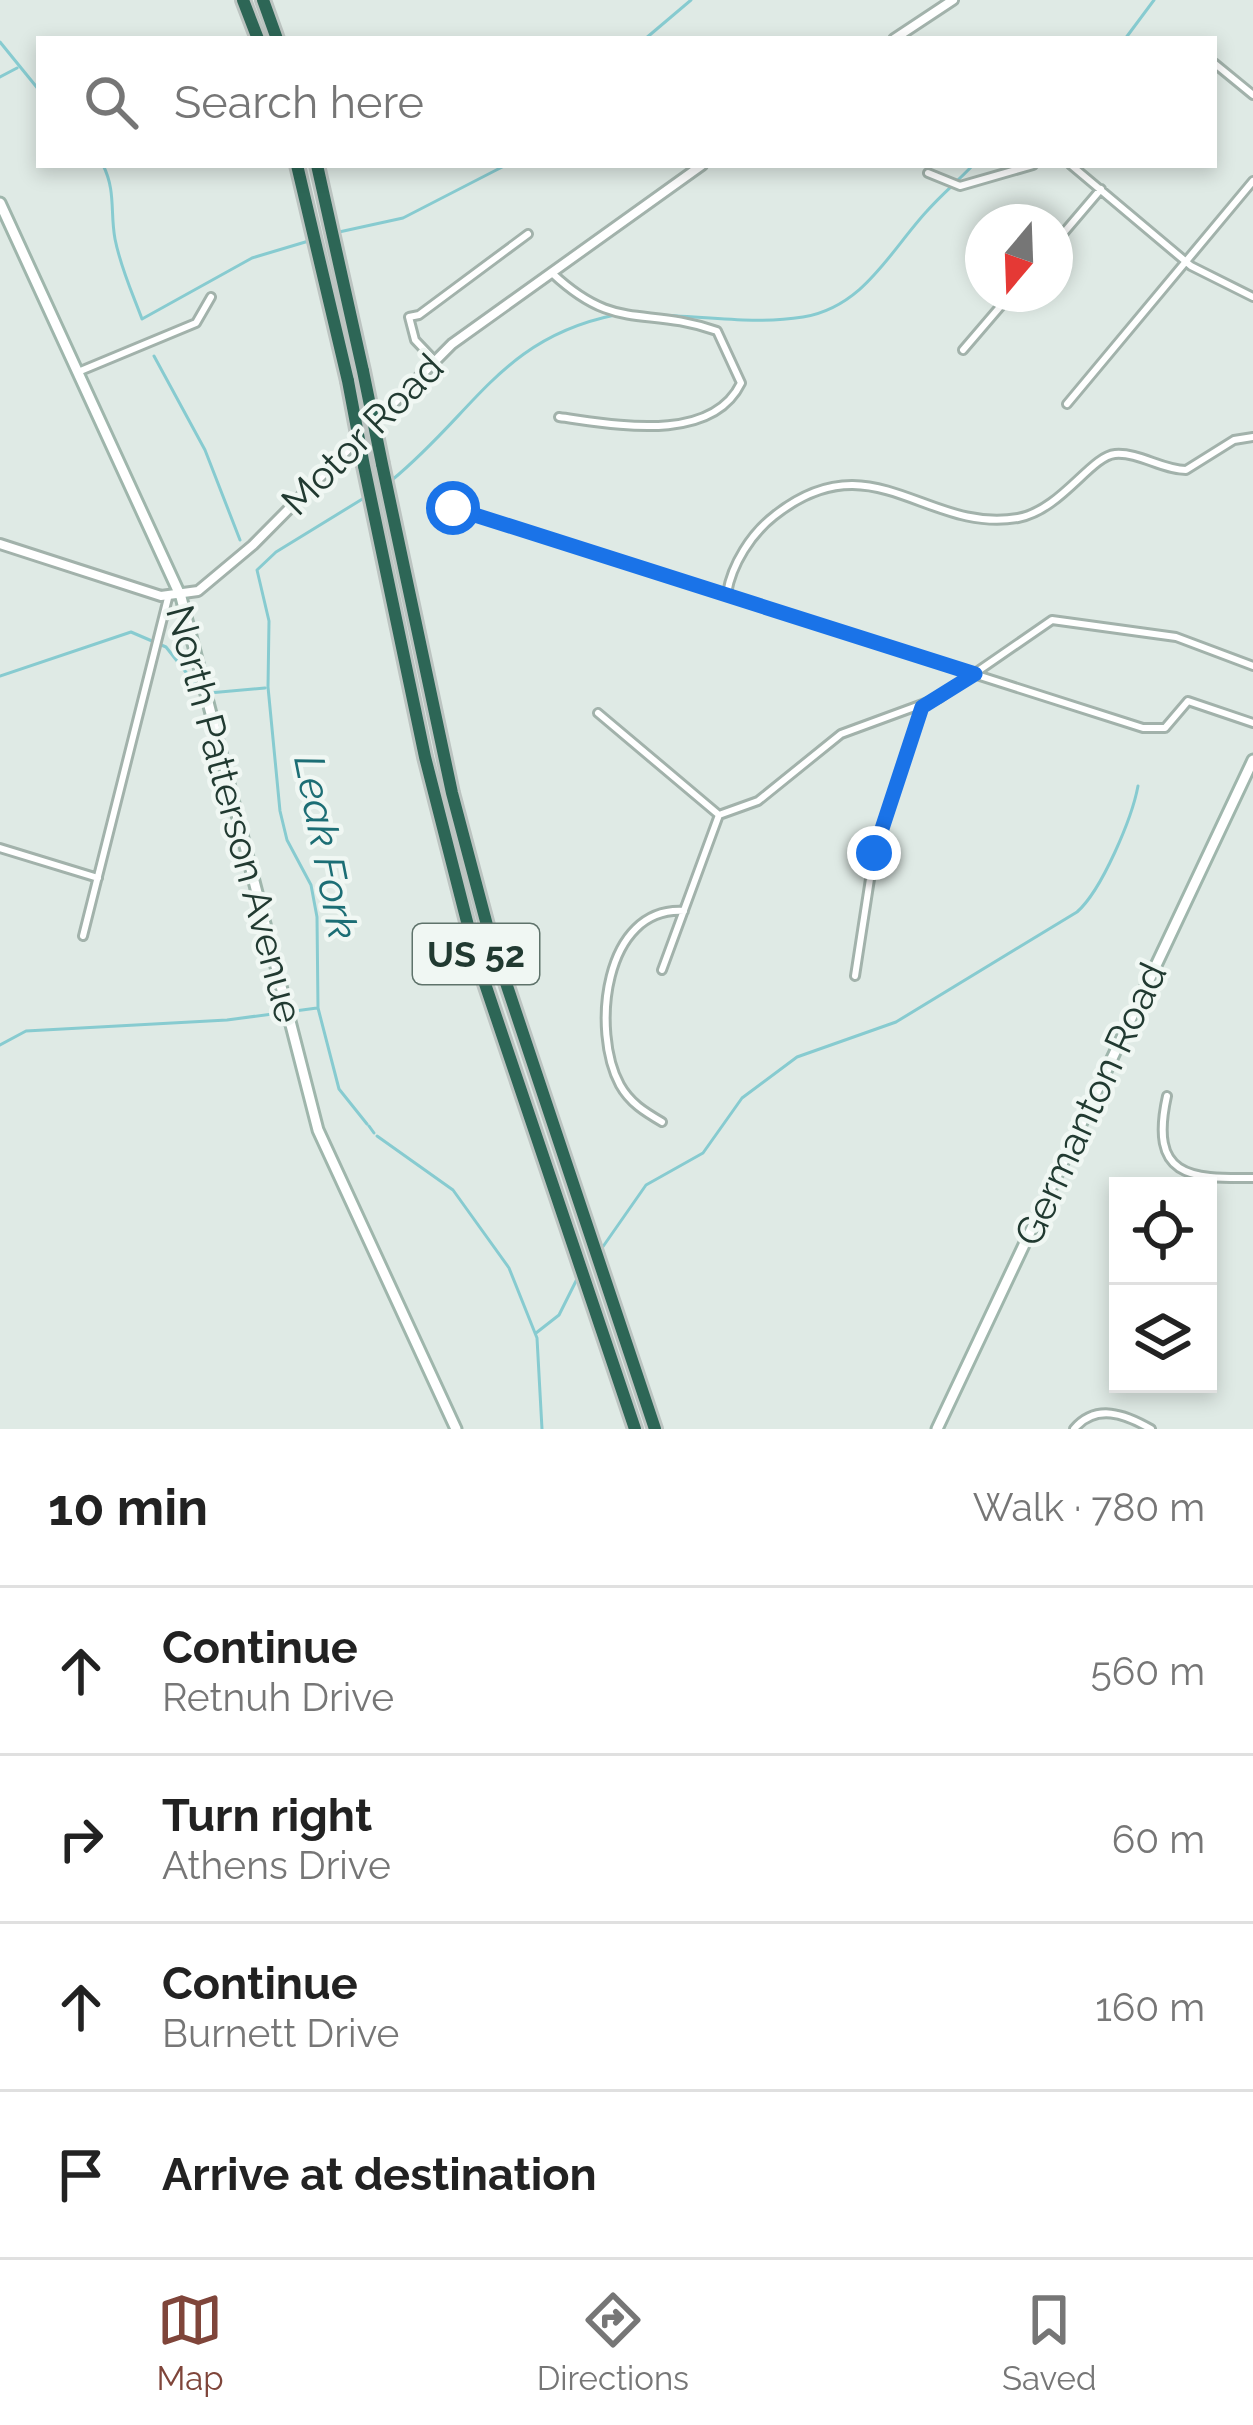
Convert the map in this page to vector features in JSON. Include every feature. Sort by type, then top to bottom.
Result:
[{"type":"highway","points":[[243,0],[256,36]]},
{"type":"highway","points":[[263,0],[277,36]]},
{"type":"highway","name":"US 52","points":[[298,168],[348,381],[425,758],[470,935],[634,1429]]},
{"type":"highway","name":"US 52","points":[[318,168],[452,793],[488,929],[636,1376],[659,1429]]},
{"type":"main road","name":"North Patterson Avenue","points":[[0,203],[182,597],[318,1130],[456,1429]]},
{"type":"main road","name":"Germanton Road","points":[[937,1429],[1249,784],[1253,760]]},
{"type":"street","points":[[899,36],[953,0]]},
{"type":"street","points":[[1217,65],[1253,95]]},
{"type":"street","name":"Motor Road","points":[[0,544],[169,598],[205,587],[244,554],[434,360],[550,270],[698,168]]},
{"type":"street","points":[[928,173],[960,186],[1023,168]]},
{"type":"street","points":[[1075,168],[1188,261],[1253,297]]},
{"type":"street","points":[[1067,404],[1253,182]]},
{"type":"street","points":[[1073,222],[1101,190]]},
{"type":"street","points":[[434,360],[415,340],[409,317],[419,315],[528,234]]},
{"type":"street","points":[[550,270],[602,311],[692,322],[716,331],[741,383],[724,404],[674,425],[559,417]]},
{"type":"street","points":[[78,372],[196,323],[211,297]]},
{"type":"street","points":[[963,350],[996,312]]},
{"type":"street","points":[[728,593],[738,560],[769,520],[829,488],[871,484],[979,519],[1017,518],[1067,495],[1107,456],[1125,455],[1186,470],[1234,440],[1253,437]]},
{"type":"street","points":[[453,508],[1143,728],[1165,728],[1189,700],[1253,723]]},
{"type":"street","points":[[82,936],[169,598]]},
{"type":"street","points":[[719,814],[758,801],[841,734],[922,707],[1046,622],[1064,618],[1190,640],[1253,666]]},
{"type":"street","points":[[855,976],[874,853],[922,707]]},
{"type":"street","points":[[598,713],[719,814]]},
{"type":"street","points":[[662,970],[719,814]]},
{"type":"street","points":[[0,848],[98,878]]},
{"type":"street","points":[[662,1122],[621,1088],[608,1047],[606,1002],[616,961],[633,931],[651,917],[684,911]]},
{"type":"street","points":[[1167,1096],[1167,1148],[1187,1177]]},
{"type":"street","points":[[1217,1181],[1252,1179]]},
{"type":"street","points":[[1074,1429],[1096,1413],[1116,1413],[1150,1429]]},
{"type":"waterway","points":[[649,36],[691,0]]},
{"type":"waterway","points":[[1127,36],[1154,0]]},
{"type":"waterway","name":"Leak Fork","points":[[0,42],[36,86]]},
{"type":"waterway","points":[[0,77],[17,68]]},
{"type":"waterway","points":[[104,168],[117,250],[142,319],[252,258],[312,240]]},
{"type":"waterway","points":[[339,232],[403,218],[500,168]]},
{"type":"waterway","points":[[654,315],[766,320],[824,311],[859,290],[970,168]]},
{"type":"waterway","points":[[392,480],[517,359],[576,326],[615,315]]},
{"type":"waterway","name":"Leak Fork","points":[[154,356],[205,450],[240,540]]},
{"type":"waterway","name":"Leak Fork","points":[[364,498],[276,552],[257,570],[269,621],[268,687],[280,811],[287,840],[311,885],[317,917],[318,1008],[339,1089],[367,1124]]},
{"type":"waterway","points":[[0,676],[131,632],[166,647],[200,690]]},
{"type":"waterway","points":[[209,693],[265,688]]},
{"type":"waterway","points":[[602,1248],[646,1185],[703,1153],[742,1098],[797,1057],[896,1022],[1077,912],[1115,853],[1138,786]]},
{"type":"waterway","points":[[0,1045],[26,1031],[227,1020],[317,1008]]},
{"type":"waterway","name":"Leak Fork","points":[[369,1126],[374,1133]]},
{"type":"waterway","name":"Leak Fork","points":[[377,1136],[453,1190],[509,1268],[537,1338],[542,1429]]},
{"type":"waterway","points":[[536,1333],[559,1315],[577,1279]]},
{"type":"route","points":[[453,508],[975,674],[922,707],[874,853]]}]
